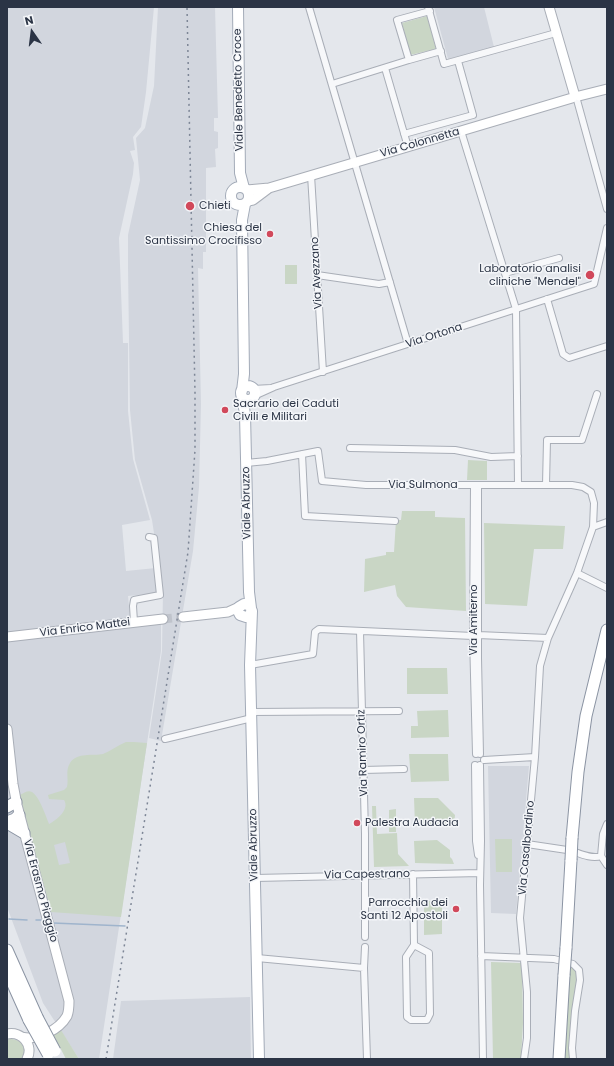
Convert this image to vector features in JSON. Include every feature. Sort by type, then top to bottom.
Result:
[{"type":"highway","points":[[559,1059],[572,838],[578,772],[586,716],[607,630]]},
{"type":"highway","points":[[7,822],[15,819],[19,815]]},
{"type":"highway","points":[[7,822],[24,833]]},
{"type":"highway","points":[[7,950],[33,1019]]},
{"type":"highway","points":[[7,971],[53,1056]]},
{"type":"main road","name":"Viale Benedetto Croce","points":[[238,7],[241,189]]},
{"type":"main road","points":[[241,189],[249,194],[241,204],[232,201],[232,192],[241,189]]},
{"type":"main road","name":"Viale Abruzzo","points":[[241,204],[244,374],[248,393],[245,414],[249,592],[245,610],[250,631],[259,1059]]},
{"type":"street","points":[[309,7],[408,344]]},
{"type":"street","points":[[549,7],[607,209]]},
{"type":"street","points":[[409,60],[397,20],[429,9],[444,64],[556,33]]},
{"type":"street","points":[[332,84],[441,51]]},
{"type":"street","points":[[404,134],[473,115],[458,61]]},
{"type":"street","points":[[385,68],[408,147]]},
{"type":"street","name":"Via Colonnetta","points":[[269,188],[607,89]]},
{"type":"street","points":[[461,131],[516,309],[518,485]]},
{"type":"street","name":"Via Avezzano","points":[[311,175],[323,372]]},
{"type":"street","points":[[241,189],[269,188]]},
{"type":"street","points":[[241,204],[253,200],[269,188]]},
{"type":"street","name":"Via Ortona","points":[[248,393],[274,387],[323,372],[594,284],[607,228]]},
{"type":"street","points":[[505,273],[559,258]]},
{"type":"street","points":[[316,275],[379,284],[390,282]]},
{"type":"street","points":[[547,299],[563,354],[569,358],[607,346]]},
{"type":"street","points":[[546,485],[547,440],[582,440],[597,394]]},
{"type":"street","points":[[350,448],[455,450],[491,457],[518,456]]},
{"type":"street","name":"Via Sulmona","points":[[246,463],[267,461],[318,451],[322,481],[366,485],[572,485],[583,487],[592,492],[594,502],[593,526]]},
{"type":"street","points":[[302,454],[304,516],[395,521]]},
{"type":"street","name":"Via Amiterno","points":[[476,485],[478,754]]},
{"type":"street","points":[[593,526],[607,522]]},
{"type":"street","name":"Via Casalbordino","points":[[524,1059],[527,1038],[527,992],[520,918],[535,757],[540,666],[548,638],[577,573],[593,526]]},
{"type":"street","points":[[134,622],[134,600],[160,595],[154,538],[149,537]]},
{"type":"street","points":[[577,573],[607,588]]},
{"type":"street","points":[[183,617],[245,610]]},
{"type":"street","name":"Via Enrico Mattei","points":[[7,637],[163,619]]},
{"type":"street","points":[[250,665],[313,654],[315,632],[319,629],[548,638]]},
{"type":"street","name":"Via Ramiro Ortiz","points":[[360,631],[366,874],[365,937]]},
{"type":"street","points":[[165,740],[252,715],[399,711]]},
{"type":"street","name":"Via Erasmo Piaggio","points":[[7,729],[13,784],[12,804],[19,815],[69,1001],[69,1012],[57,1027],[38,1037],[30,1038],[22,1037],[16,1034],[7,1034]]},
{"type":"street","points":[[478,765],[473,762],[472,759],[478,754],[483,755],[484,760]]},
{"type":"street","points":[[478,765],[483,763],[484,760],[535,757]]},
{"type":"street","points":[[478,765],[481,841],[480,873],[483,1059]]},
{"type":"street","points":[[363,770],[404,769]]},
{"type":"street","points":[[607,824],[603,834],[601,856],[607,865]]},
{"type":"street","points":[[527,844],[571,854],[599,858],[601,856]]},
{"type":"street","name":"Via Capestrano","points":[[255,878],[366,874],[480,873]]},
{"type":"street","points":[[413,874],[414,945],[406,957],[408,1017],[411,1020],[427,1020],[430,1014],[429,953],[414,945]]},
{"type":"street","points":[[365,947],[364,968],[367,1059]]},
{"type":"street","points":[[481,956],[524,959],[554,959],[573,964],[579,970],[580,980],[575,1011],[572,1059]]},
{"type":"street","points":[[257,958],[364,968]]},
{"type":"street","points":[[22,1037],[27,1042],[29,1049],[27,1059]]},
{"type":"street","name":"Via Erasmo Piaggio","points":[[29,1049],[38,1037]]},
{"type":"shaded area","points":[[7,7],[154,7],[146,92],[141,127],[133,137],[135,150],[130,151],[134,163],[133,174],[119,238],[123,343],[128,343],[128,411],[133,459],[150,520],[122,525],[126,571],[156,568],[157,593],[128,596],[131,627],[161,623],[161,651],[99,1059],[79,1059],[43,1003],[7,907]]},
{"type":"shaded area","points":[[158,7],[215,7],[218,118],[214,118],[214,131],[218,132],[218,148],[215,149],[216,167],[206,168],[206,252],[203,252],[203,269],[198,268],[201,404],[199,487],[193,551],[161,741],[149,738],[162,651],[163,592],[152,520],[135,460],[130,410],[128,267],[128,235],[140,180],[136,138],[145,128],[154,86]]},
{"type":"shaded area","points":[[434,7],[484,7],[494,47],[448,59]]},
{"type":"shaded area","points":[[488,766],[529,766],[516,914],[491,913]]},
{"type":"shaded area","points":[[250,997],[251,1059],[113,1059],[121,1001]]},
{"type":"green space","points":[[427,16],[436,49],[410,55],[402,23]]},
{"type":"green space","points":[[285,265],[297,265],[297,284],[285,284]]},
{"type":"green space","points":[[468,460],[487,461],[487,480],[467,480]]},
{"type":"green space","points":[[402,511],[435,511],[435,517],[465,518],[466,611],[406,607],[397,596],[395,585],[364,592],[365,559],[386,555],[386,552],[394,552],[396,520],[401,520]]},
{"type":"green space","points":[[484,523],[565,526],[563,549],[534,549],[527,606],[485,604]]},
{"type":"green space","points":[[407,668],[447,668],[448,694],[407,694]]},
{"type":"green space","points":[[448,710],[449,737],[411,738],[411,726],[418,726],[417,711]]},
{"type":"green space","points":[[123,743],[147,743],[121,917],[51,912],[30,838],[20,795],[29,791],[35,794],[42,806],[49,824],[62,814],[65,803],[64,800],[49,799],[48,795],[64,790],[67,787],[68,769],[70,763],[77,757],[103,754]],"holes":[[[65,842],[70,863],[59,865],[54,845]]]},
{"type":"green space","points":[[409,754],[448,754],[449,781],[411,782]]},
{"type":"green space","points":[[414,798],[438,798],[455,815],[454,825],[415,825]]},
{"type":"green space","points":[[372,806],[376,806],[377,834],[397,833],[398,854],[409,866],[374,867]]},
{"type":"green space","points":[[396,809],[396,832],[389,832],[389,810]]},
{"type":"green space","points":[[495,839],[512,839],[512,872],[496,872]]},
{"type":"green space","points":[[437,840],[450,850],[450,857],[454,864],[415,863],[414,841]]},
{"type":"green space","points":[[424,901],[442,901],[442,934],[424,935]]},
{"type":"green space","points":[[491,962],[522,963],[523,1023],[521,1059],[493,1059]]},
{"type":"green space","points":[[568,963],[578,972],[571,1059],[562,1059]]},
{"type":"green space","points":[[61,1030],[79,1059],[66,1059],[53,1034]]},
{"type":"green space","points":[[14,1039],[23,1045],[24,1052],[21,1059],[7,1059],[7,1040]]},
{"type":"waterway","points":[[9,919],[27,920]]},
{"type":"waterway","points":[[36,920],[41,920]]},
{"type":"waterway","points":[[53,923],[125,926]]},
{"type":"tunnel","points":[[163,619],[183,617]]},
{"type":"railway","points":[[106,1059],[188,552],[195,450],[195,393],[187,7]]},
{"type":"place","name":"Chieti","points":[[190,206]]},
{"type":"place","name":"Chiesa del Santissimo Crocifisso","points":[[270,234]]},
{"type":"place","name":"Laboratorio analisi cliniche \"Mendel\"","points":[[590,275]]},
{"type":"place","name":"Sacrario dei Caduti Civili e Militari","points":[[225,410]]},
{"type":"place","name":"Palestra Audacia","points":[[357,823]]},
{"type":"place","name":"Parrocchia dei Santi 12 Apostoli","points":[[456,909]]}]
